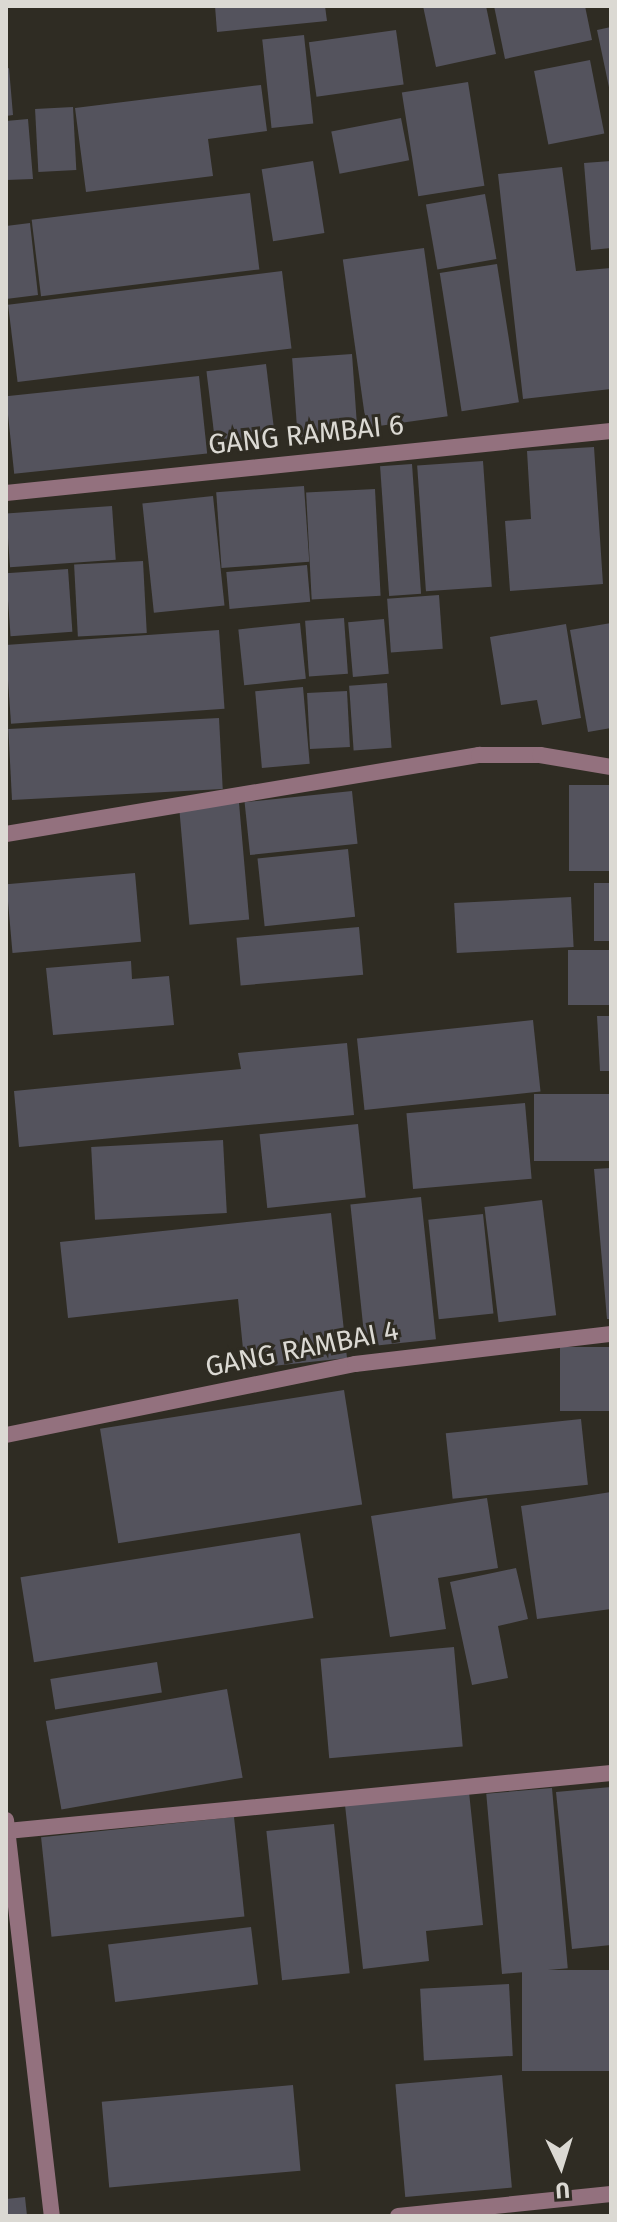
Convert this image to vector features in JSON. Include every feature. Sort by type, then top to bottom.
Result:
[{"type":"street","name":"GANG RAMBAI 6","points":[[6,493],[611,431]]},
{"type":"street","points":[[6,834],[479,755],[540,755],[611,767]]},
{"type":"street","name":"GANG RAMBAI 4","points":[[6,1435],[355,1364],[611,1334]]},
{"type":"street","points":[[52,2216],[7,1826],[611,1773]]},
{"type":"street","points":[[398,2216],[611,2194]]},
{"type":"building","points":[[215,6],[325,6],[327,21],[217,32]]},
{"type":"building","points":[[423,6],[486,6],[496,54],[436,67]]},
{"type":"building","points":[[494,6],[585,6],[592,40],[505,59]]},
{"type":"building","points":[[611,27],[611,92],[610,92],[597,30]]},
{"type":"building","points":[[396,30],[404,84],[317,97],[309,42]]},
{"type":"building","points":[[304,35],[313,124],[272,128],[262,39]]},
{"type":"building","points":[[590,60],[604,134],[548,144],[534,71]]},
{"type":"building","points":[[9,68],[13,115],[6,116],[6,69]]},
{"type":"building","points":[[468,82],[484,186],[418,196],[402,92]]},
{"type":"building","points":[[261,85],[267,131],[208,139],[213,176],[86,192],[75,108]]},
{"type":"building","points":[[73,107],[76,170],[38,172],[35,109]]},
{"type":"building","points":[[401,118],[409,160],[340,174],[331,132]]},
{"type":"building","points":[[28,119],[33,179],[6,180],[6,121]]},
{"type":"building","points":[[313,161],[324,233],[273,241],[262,169]]},
{"type":"building","points":[[611,161],[611,248],[591,250],[584,163]]},
{"type":"building","points":[[562,167],[576,271],[611,268],[611,389],[523,399],[498,174]]},
{"type":"building","points":[[250,193],[259,269],[41,296],[32,220]]},
{"type":"building","points":[[485,194],[496,259],[437,269],[426,204]]},
{"type":"building","points":[[30,223],[38,295],[6,299],[6,226]]},
{"type":"building","points":[[424,248],[448,416],[366,428],[343,259]]},
{"type":"building","points":[[497,264],[519,402],[462,411],[440,273]]},
{"type":"building","points":[[282,271],[292,348],[18,382],[8,305]]},
{"type":"building","points":[[352,354],[358,433],[298,437],[292,358]]},
{"type":"building","points":[[266,364],[276,441],[216,449],[206,371]]},
{"type":"building","points":[[199,376],[207,454],[14,474],[6,396]]},
{"type":"building","points":[[594,447],[603,584],[510,591],[505,521],[531,519],[527,451]]},
{"type":"building","points":[[483,461],[492,587],[426,591],[417,466]]},
{"type":"building","points":[[412,464],[421,594],[389,596],[380,466]]},
{"type":"building","points":[[304,486],[309,562],[222,568],[216,492]]},
{"type":"building","points":[[375,489],[381,596],[312,599],[306,493]]},
{"type":"building","points":[[213,496],[224,605],[154,613],[142,503]]},
{"type":"building","points":[[112,506],[116,560],[10,567],[6,513]]},
{"type":"building","points":[[143,561],[147,633],[78,637],[74,565]]},
{"type":"building","points":[[307,565],[310,602],[230,609],[226,572]]},
{"type":"building","points":[[68,569],[72,632],[11,636],[6,573]]},
{"type":"building","points":[[439,595],[443,649],[391,652],[387,599]]},
{"type":"building","points":[[344,618],[348,674],[309,677],[305,621]]},
{"type":"building","points":[[384,619],[389,674],[353,677],[348,622]]},
{"type":"building","points":[[300,623],[306,679],[244,685],[238,629]]},
{"type":"building","points":[[611,623],[611,728],[588,732],[570,630]]},
{"type":"building","points":[[566,624],[581,718],[542,725],[537,700],[501,705],[490,637]]},
{"type":"building","points":[[219,630],[225,709],[11,724],[6,645]]},
{"type":"building","points":[[387,683],[392,748],[354,750],[349,686]]},
{"type":"building","points":[[303,687],[310,764],[262,768],[255,691]]},
{"type":"building","points":[[347,691],[350,747],[310,749],[307,693]]},
{"type":"building","points":[[219,718],[223,789],[12,800],[8,729]]},
{"type":"building","points":[[569,785],[611,785],[611,871],[569,871]]},
{"type":"building","points":[[352,791],[358,844],[250,855],[245,802]]},
{"type":"building","points":[[239,803],[249,920],[189,925],[179,808]]},
{"type":"building","points":[[348,849],[355,917],[265,926],[257,859]]},
{"type":"building","points":[[135,873],[141,942],[13,953],[6,884]]},
{"type":"building","points":[[594,883],[611,883],[611,941],[594,941]]},
{"type":"building","points":[[571,897],[574,947],[457,953],[454,903]]},
{"type":"building","points":[[359,927],[363,975],[241,986],[236,938]]},
{"type":"building","points":[[568,950],[611,950],[611,1005],[568,1005]]},
{"type":"building","points":[[131,961],[132,979],[169,976],[174,1025],[53,1035],[46,968]]},
{"type":"building","points":[[597,1016],[611,1016],[611,1071],[600,1071]]},
{"type":"building","points":[[533,1020],[541,1092],[364,1110],[357,1039]]},
{"type":"building","points":[[347,1043],[354,1115],[19,1147],[14,1091],[241,1069],[238,1053]]},
{"type":"building","points":[[534,1094],[611,1094],[611,1161],[534,1161]]},
{"type":"building","points":[[525,1103],[532,1179],[413,1189],[406,1113]]},
{"type":"building","points":[[358,1124],[366,1198],[267,1208],[260,1134]]},
{"type":"building","points":[[223,1140],[227,1213],[95,1220],[91,1147]]},
{"type":"building","points":[[611,1168],[611,1319],[607,1319],[594,1169]]},
{"type":"building","points":[[421,1197],[436,1339],[365,1347],[350,1204]]},
{"type":"building","points":[[542,1200],[556,1315],[499,1322],[484,1207]]},
{"type":"building","points":[[331,1213],[347,1358],[245,1369],[238,1299],[68,1318],[60,1242]]},
{"type":"building","points":[[483,1214],[493,1313],[439,1319],[428,1220]]},
{"type":"building","points":[[560,1347],[611,1347],[611,1411],[560,1411]]},
{"type":"building","points":[[344,1390],[362,1505],[118,1543],[100,1429]]},
{"type":"building","points":[[581,1419],[588,1485],[453,1499],[446,1433]]},
{"type":"building","points":[[611,1492],[611,1609],[537,1619],[521,1506]]},
{"type":"building","points":[[487,1498],[498,1568],[438,1578],[446,1629],[390,1637],[371,1516]]},
{"type":"building","points":[[300,1533],[313,1618],[34,1662],[20,1577]]},
{"type":"building","points":[[516,1568],[528,1619],[498,1626],[508,1678],[472,1685],[450,1582]]},
{"type":"building","points":[[454,1647],[463,1747],[329,1758],[321,1659]]},
{"type":"building","points":[[157,1662],[162,1693],[55,1710],[50,1679]]},
{"type":"building","points":[[227,1689],[243,1778],[61,1810],[46,1721]]},
{"type":"building","points":[[611,1787],[611,1945],[572,1949],[556,1792]]},
{"type":"building","points":[[552,1788],[568,1968],[502,1974],[486,1794]]},
{"type":"building","points":[[469,1792],[483,1925],[426,1931],[429,1961],[363,1969],[345,1805]]},
{"type":"building","points":[[234,1817],[244,1916],[52,1937],[41,1837]]},
{"type":"building","points":[[334,1824],[350,1973],[282,1980],[266,1831]]},
{"type":"building","points":[[251,1927],[258,1985],[115,2002],[108,1945]]},
{"type":"building","points":[[522,1970],[611,1970],[611,2071],[522,2071]]},
{"type":"building","points":[[509,1984],[513,2056],[424,2061],[420,1989]]},
{"type":"building","points":[[502,2075],[512,2188],[405,2197],[395,2084]]},
{"type":"building","points":[[293,2085],[300,2171],[109,2187],[102,2102]]},
{"type":"building","points":[[25,2197],[27,2216],[6,2216],[6,2199]]}]
